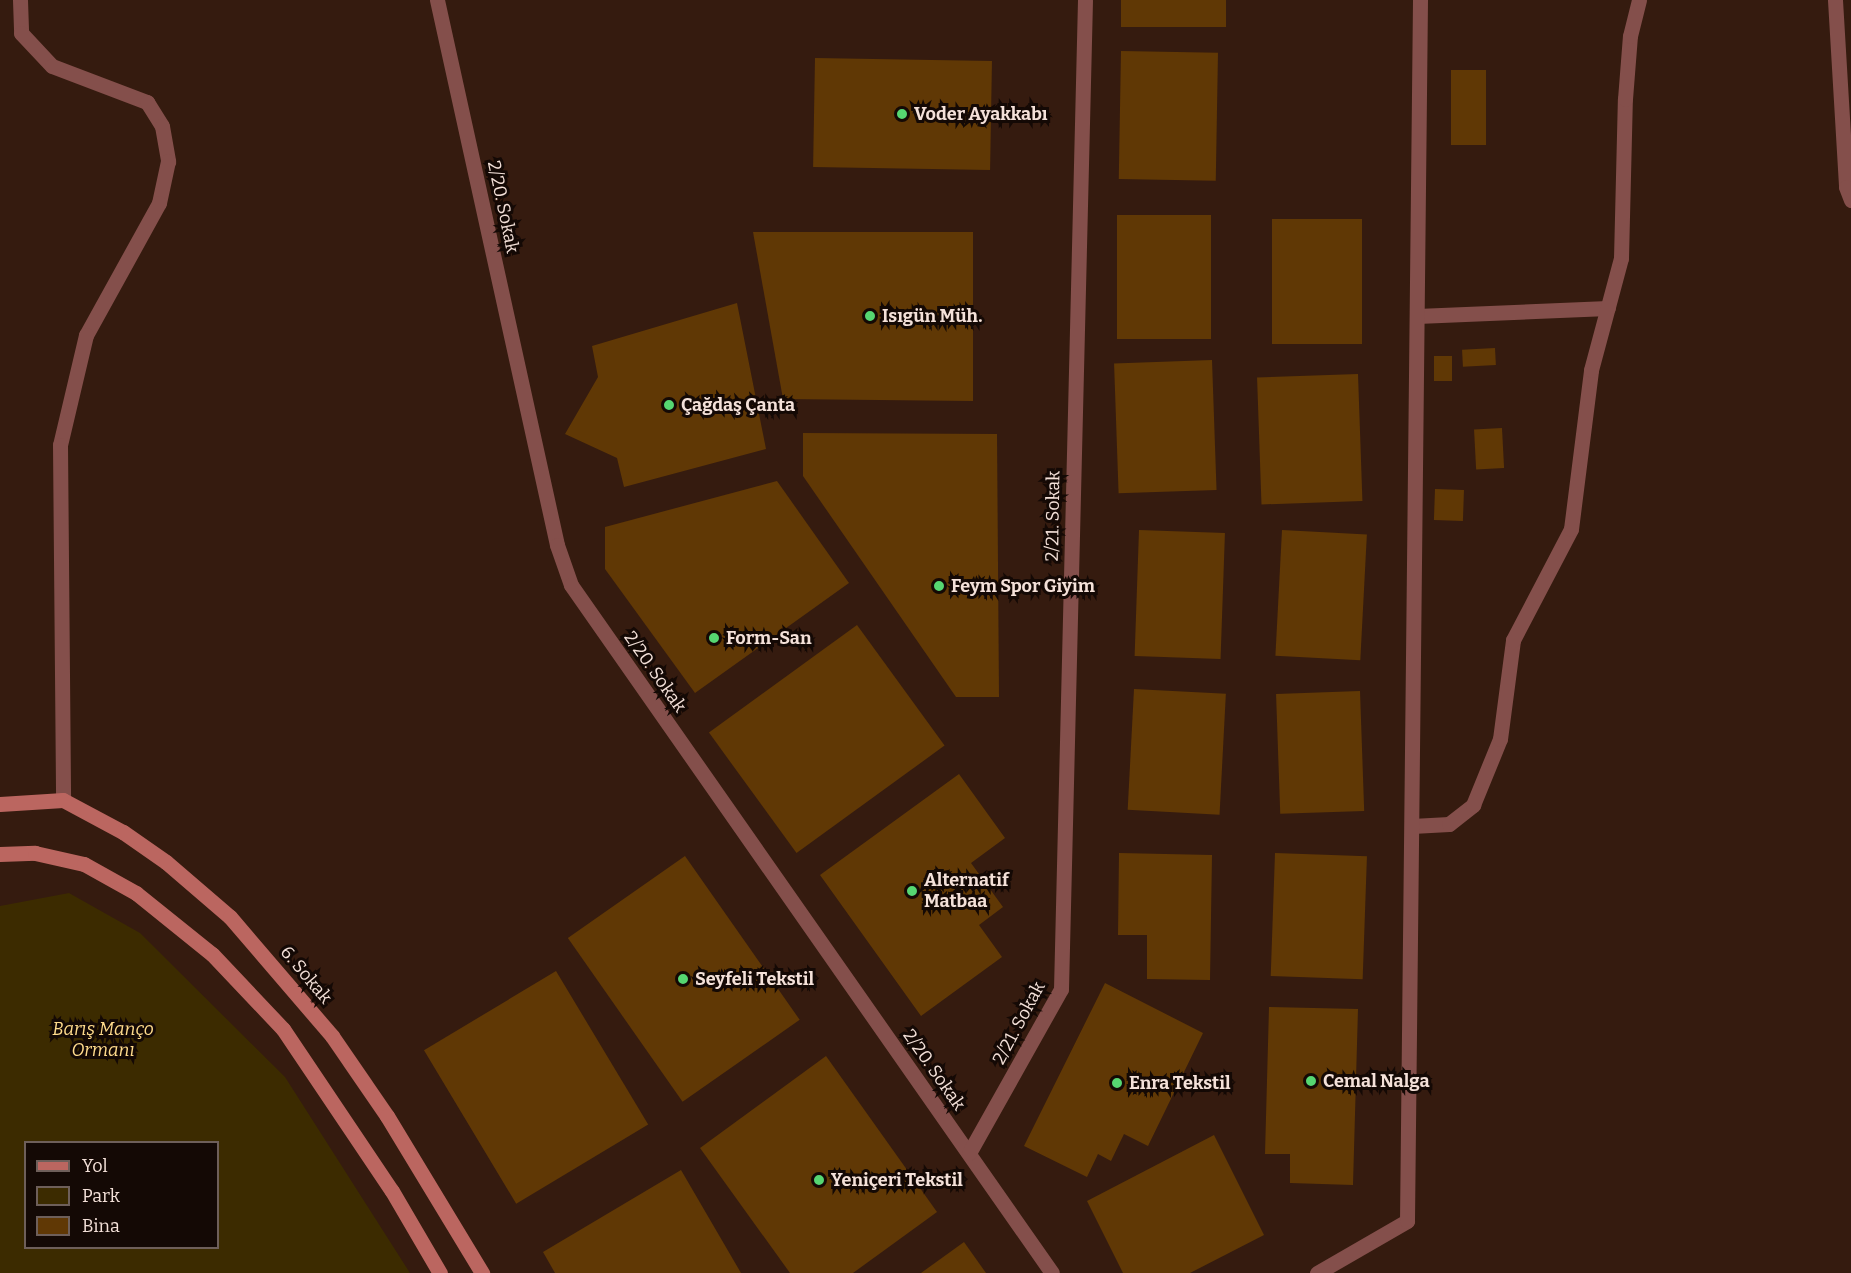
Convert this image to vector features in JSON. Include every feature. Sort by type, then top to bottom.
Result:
[{"type":"main road","name":"6. Sokak","points":[[0,804],[17,801],[63,800],[123,832],[166,862],[230,918],[332,1036],[387,1116],[482,1273]]},
{"type":"main road","points":[[0,854],[35,853],[60,856],[112,878],[165,914],[212,954],[284,1029],[385,1181],[440,1273]]},
{"type":"street","points":[[20,0],[21,33],[52,66],[147,102],[162,126],[168,161],[159,202],[86,334],[60,445],[63,800]]},
{"type":"street","name":"2/20. Sokak","points":[[437,0],[557,545],[571,585],[1052,1273]]},
{"type":"street","name":"2/21. Sokak","points":[[969,1153],[1061,989],[1085,0]]},
{"type":"street","points":[[1317,1273],[1407,1221],[1420,0]]},
{"type":"street","points":[[1412,826],[1449,824],[1473,805],[1500,739],[1513,640],[1571,529],[1591,370],[1621,258],[1624,99],[1630,36],[1640,0]]},
{"type":"street","points":[[1835,0],[1846,187],[1851,200]]},
{"type":"street","points":[[1417,316],[1608,308]]},
{"type":"green space","name":"Barış Manço Ormanı","points":[[69,893],[140,933],[285,1077],[410,1273],[0,1273],[0,906]]},
{"type":"building","points":[[1121,0],[1226,0],[1226,27],[1121,27]]},
{"type":"building","points":[[1121,51],[1218,53],[1216,181],[1119,179]]},
{"type":"building","name":"Voder Ayakkabı","points":[[815,58],[992,61],[990,170],[813,167]]},
{"type":"building","points":[[1451,70],[1486,70],[1486,145],[1451,145]]},
{"type":"building","points":[[1117,215],[1211,215],[1211,339],[1117,339]]},
{"type":"building","points":[[1272,219],[1362,219],[1362,344],[1272,344]]},
{"type":"building","name":"Isıgün Müh.","points":[[753,232],[973,232],[973,401],[783,399]]},
{"type":"building","name":"Çağdaş Çanta","points":[[737,303],[766,449],[624,487],[617,458],[565,434],[598,377],[592,346]]},
{"type":"building","points":[[1495,348],[1496,365],[1463,367],[1462,350]]},
{"type":"building","points":[[1434,356],[1452,356],[1452,381],[1434,381]]},
{"type":"building","points":[[1212,360],[1217,490],[1119,493],[1114,363]]},
{"type":"building","points":[[1358,374],[1362,501],[1261,504],[1257,378]]},
{"type":"building","points":[[1502,428],[1504,468],[1476,469],[1474,429]]},
{"type":"building","name":"Feym Spor Giyim","points":[[803,433],[997,434],[999,697],[956,697],[803,476]]},
{"type":"building","name":"Form-San","points":[[777,481],[849,583],[695,693],[605,569],[605,527]]},
{"type":"building","points":[[1435,489],[1464,490],[1463,521],[1434,520]]},
{"type":"building","points":[[1139,530],[1225,533],[1221,659],[1135,656]]},
{"type":"building","points":[[1282,530],[1367,534],[1360,660],[1275,656]]},
{"type":"building","points":[[857,625],[945,746],[797,853],[709,733]]},
{"type":"building","points":[[1134,689],[1226,694],[1220,815],[1128,810]]},
{"type":"building","points":[[1360,691],[1364,811],[1280,814],[1276,694]]},
{"type":"building","name":"Alternatif Matbaa","points":[[959,774],[1005,838],[971,863],[1003,907],[979,925],[1002,957],[921,1016],[820,875]]},
{"type":"building","points":[[1119,853],[1212,855],[1210,980],[1147,979],[1147,935],[1118,935]]},
{"type":"building","points":[[1275,853],[1367,856],[1363,979],[1271,976]]},
{"type":"building","name":"Seyfeli Tekstil","points":[[685,856],[800,1020],[683,1102],[568,938]]},
{"type":"building","points":[[556,971],[648,1124],[516,1204],[424,1050]]},
{"type":"building","name":"Enra Tekstil","points":[[1105,983],[1203,1033],[1148,1146],[1124,1134],[1111,1161],[1098,1154],[1087,1177],[1024,1146]]},
{"type":"building","name":"Cemal Nalga","points":[[1269,1007],[1358,1009],[1353,1185],[1290,1183],[1290,1154],[1265,1154]]},
{"type":"building","name":"Yeniçeri Tekstil","points":[[826,1056],[937,1212],[853,1273],[790,1273],[700,1148]]},
{"type":"building","points":[[1214,1135],[1264,1235],[1190,1273],[1123,1273],[1087,1201]]},
{"type":"building","points":[[681,1170],[741,1273],[555,1273],[543,1252]]},
{"type":"building","points":[[964,1242],[986,1273],[921,1273]]},
{"type":"place","name":"Voder Ayakkabı","points":[[902,114]]},
{"type":"place","name":"Isıgün Müh.","points":[[870,316]]},
{"type":"place","name":"Çağdaş Çanta","points":[[669,405]]},
{"type":"place","name":"Feym Spor Giyim","points":[[939,586]]},
{"type":"place","name":"Form-San","points":[[714,638]]},
{"type":"place","name":"Alternatif Matbaa","points":[[912,891]]},
{"type":"place","name":"Seyfeli Tekstil","points":[[683,979]]},
{"type":"place","name":"Cemal Nalga","points":[[1311,1081]]},
{"type":"place","name":"Enra Tekstil","points":[[1117,1083]]},
{"type":"place","name":"Yeniçeri Tekstil","points":[[819,1180]]}]
